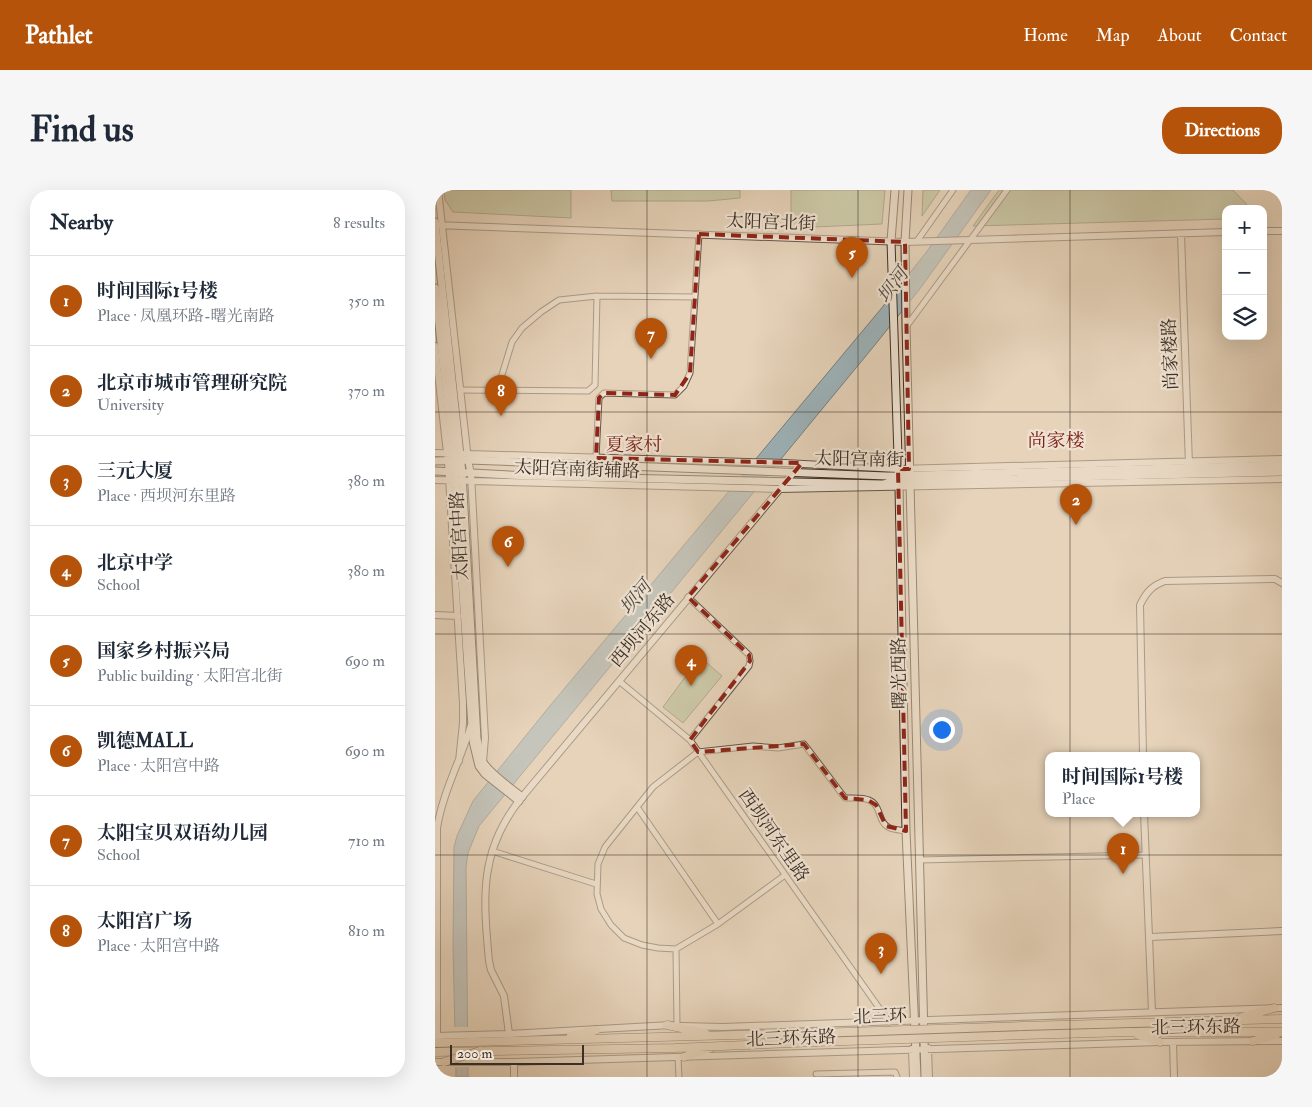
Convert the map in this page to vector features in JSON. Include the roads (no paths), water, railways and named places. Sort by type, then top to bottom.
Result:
[{"type":"highway","points":[[1230,1020],[1278,1008]]},
{"type":"highway","name":"北三环","points":[[439,1039],[558,1040],[1282,1019]]},
{"type":"highway","points":[[667,1025],[717,1036]]},
{"type":"highway","points":[[558,1040],[595,1030]]},
{"type":"highway","name":"北三环","points":[[439,1052],[673,1048],[1129,1032],[1282,1033]]},
{"type":"highway","points":[[1129,1032],[1160,1042]]},
{"type":"highway","points":[[1253,1041],[1282,1033]]},
{"type":"highway","points":[[681,1057],[721,1045]]},
{"type":"highway","points":[[444,1062],[480,1051]]},
{"type":"main road","points":[[891,241],[895,190]]},
{"type":"main road","points":[[905,242],[908,190]]},
{"type":"main road","name":"太阳宫中路","points":[[437,224],[457,457],[455,476],[471,724],[475,756],[479,766],[487,771]]},
{"type":"main road","name":"曙光西路","points":[[891,241],[906,831],[916,1021],[914,1049],[917,1077]]},
{"type":"main road","name":"曙光西路","points":[[905,242],[919,860],[926,1048],[925,1077]]},
{"type":"main road","name":"太阳宫中路","points":[[435,288],[457,457]]},
{"type":"main road","name":"太阳宫南街","points":[[435,461],[457,457],[898,478],[1282,465]]},
{"type":"main road","name":"太阳宫南街","points":[[1189,468],[1282,472]]},
{"type":"main road","name":"太阳宫南街","points":[[435,471],[455,476],[471,477],[883,484],[898,478]]},
{"type":"main road","name":"太阳宫中路","points":[[455,476],[467,560],[477,738],[487,771]]},
{"type":"main road","points":[[487,771],[518,797]]},
{"type":"street","name":"太阳宫中路","points":[[438,190],[437,224],[461,390],[455,476],[458,616],[463,703],[459,760]]},
{"type":"street","points":[[917,241],[953,190]]},
{"type":"street","points":[[906,326],[1007,190]]},
{"type":"street","name":"太阳宫北街","points":[[437,224],[905,242],[1222,232]]},
{"type":"street","points":[[1267,231],[1282,231]]},
{"type":"street","points":[[596,458],[599,398],[604,393],[675,395],[683,386],[690,373],[699,234]]},
{"type":"street","name":"尚家楼路","points":[[1181,234],[1189,468]]},
{"type":"street","points":[[497,391],[513,342],[522,328],[559,300],[597,296],[695,297]]},
{"type":"street","points":[[461,390],[588,391],[595,385],[597,296]]},
{"type":"street","points":[[436,356],[440,332]]},
{"type":"street","points":[[447,336],[457,356]]},
{"type":"street","name":"太阳宫中路","points":[[435,346],[457,457],[471,477],[485,738],[483,762]]},
{"type":"street","name":"太阳宫南街","points":[[435,453],[457,457],[596,458],[780,463],[898,478]]},
{"type":"street","name":"太阳宫南街","points":[[910,478],[1189,468],[1282,459]]},
{"type":"street","name":"西坝河东路","points":[[509,1034],[504,996],[491,970],[488,954],[485,882],[492,851],[504,822],[518,797],[619,681],[800,465]]},
{"type":"street","points":[[435,480],[455,476]]},
{"type":"street","name":"太阳宫南街辅路","points":[[471,477],[759,489]]},
{"type":"street","name":"太阳宫南街","points":[[759,489],[779,489],[898,478],[1282,479]]},
{"type":"street","points":[[467,560],[475,559]]},
{"type":"street","points":[[1143,752],[1140,606],[1146,593],[1154,585],[1165,581],[1275,579],[1282,583]]},
{"type":"street","points":[[688,597],[749,655],[750,661],[749,666],[690,740]]},
{"type":"street","points":[[459,632],[463,602]]},
{"type":"street","points":[[470,608],[479,628]]},
{"type":"street","points":[[435,615],[458,616]]},
{"type":"street","name":"西坝河东里路","points":[[619,681],[690,740],[889,1022]]},
{"type":"street","points":[[439,1039],[437,828],[440,808],[471,724]]},
{"type":"street","points":[[785,875],[718,924],[676,950],[642,945],[624,938],[611,925],[601,909],[596,884],[598,864],[605,847],[653,787],[698,752],[753,746],[778,748],[804,744],[845,798],[869,800],[876,805],[881,820],[886,826],[891,829],[906,831]]},
{"type":"street","points":[[637,807],[718,924]]},
{"type":"street","points":[[1144,817],[1152,1012]]},
{"type":"street","points":[[492,851],[596,884]]},
{"type":"street","points":[[919,860],[1146,855]]},
{"type":"street","points":[[1149,937],[1282,931]]},
{"type":"street","points":[[676,950],[677,1025]]},
{"type":"street","name":"北三环东路","points":[[480,1038],[509,1034],[667,1025],[723,1027],[1278,1008]]},
{"type":"street","points":[[971,1019],[972,1047]]},
{"type":"street","points":[[871,1022],[871,1050]]},
{"type":"street","name":"北三环东路","points":[[444,1062],[514,1062],[1160,1042],[1282,1041]]},
{"type":"street","points":[[1173,1042],[1174,1077]]},
{"type":"street","points":[[926,1048],[929,1077]]},
{"type":"street","points":[[913,1077],[914,1049]]},
{"type":"street","points":[[679,1077],[681,1057]]},
{"type":"street","points":[[435,1062],[444,1062]]},
{"type":"street","points":[[514,1062],[514,1077]]},
{"type":"street","points":[[816,1074],[895,1072],[897,1077]]},
{"type":"water","points":[[971,190],[991,190],[919,290],[479,826],[468,853],[466,867],[468,1077],[456,1077],[453,948],[454,847],[473,801],[880,310],[925,254]]},
{"type":"place","name":"国家乡村振兴局","points":[[852,278]]},
{"type":"place","name":"太阳宝贝双语幼儿园","points":[[651,359]]},
{"type":"place","name":"太阳宫广场","points":[[501,416]]},
{"type":"place","name":"北京市城市管理研究院","points":[[1076,525]]},
{"type":"place","name":"凯德MALL","points":[[508,567]]},
{"type":"place","name":"北京中学","points":[[691,686]]},
{"type":"place","name":"时间国际1号楼","points":[[1123,874]]},
{"type":"place","name":"三元大厦","points":[[881,974]]},
{"type":"district","name":"尚家楼","points":[[1056,440]]},
{"type":"district","name":"夏家村","points":[[634,444]]},
{"type":"water label","name":"坝河","points":[[892,285]]},
{"type":"water label","name":"坝河","points":[[635,597]]}]
